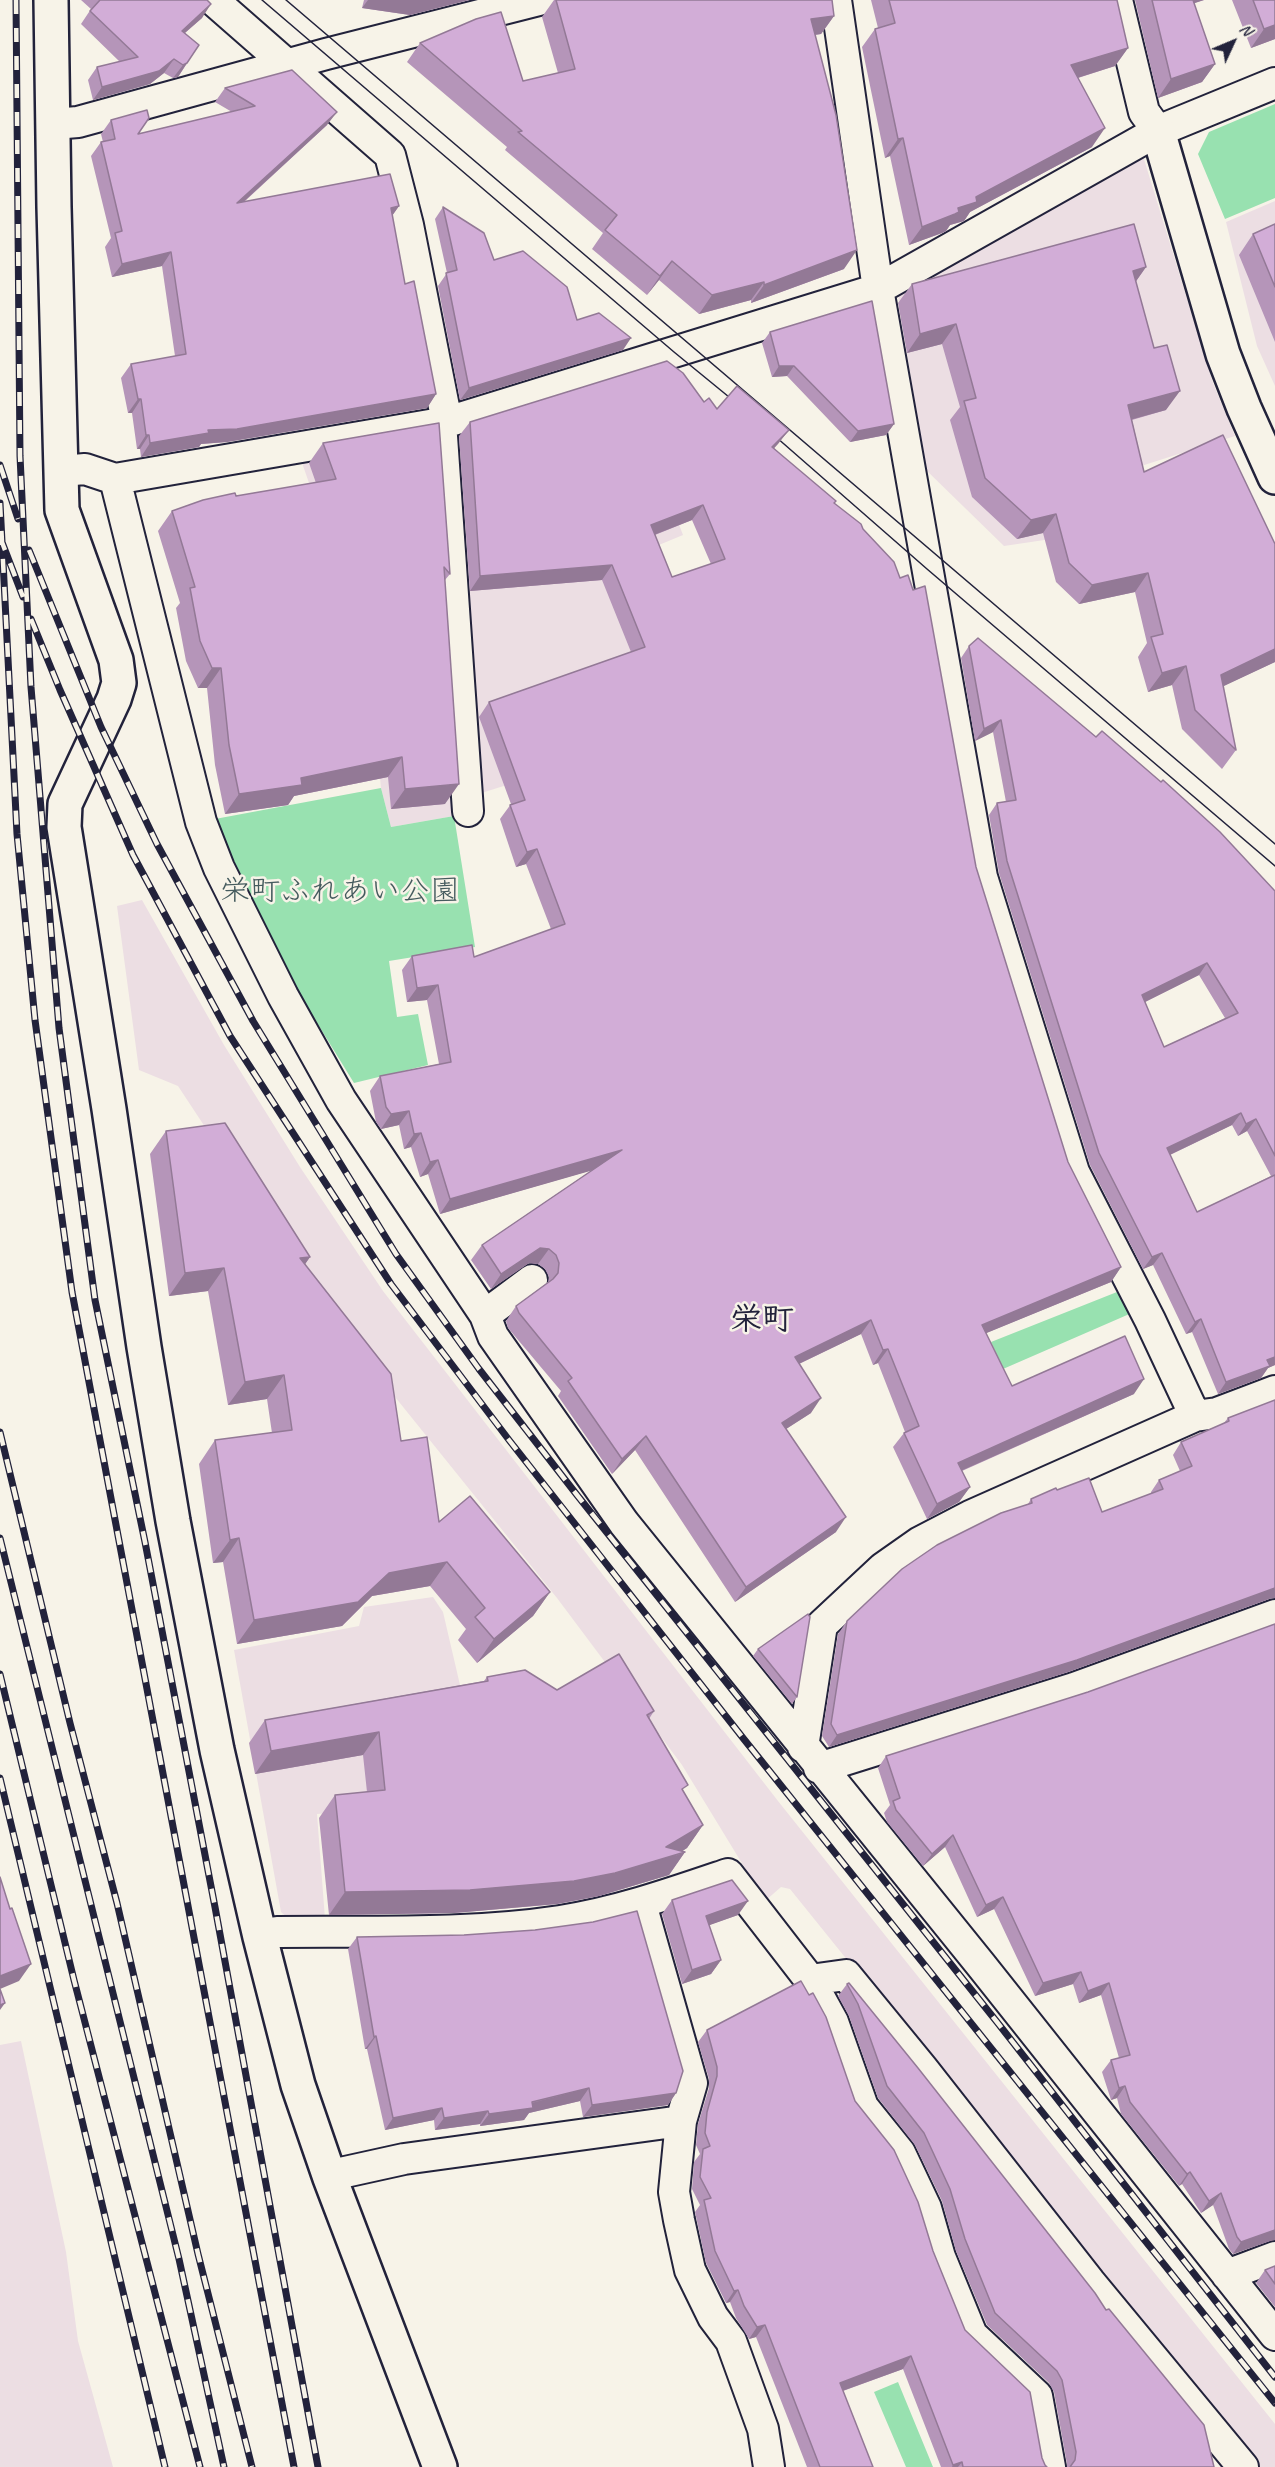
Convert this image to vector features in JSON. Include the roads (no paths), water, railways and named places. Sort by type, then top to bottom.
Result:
[{"type":"street","points":[[51,0],[62,510],[116,660],[119,683],[114,699],[65,804],[64,827],[110,1108],[144,1347],[173,1521],[217,1750],[260,1937],[298,2085],[330,2178],[440,2467]]},
{"type":"street","points":[[213,0],[390,155],[408,225],[444,422],[468,811]]},
{"type":"street","points":[[53,124],[78,122],[288,64],[539,0]]},
{"type":"street","points":[[836,0],[878,290],[982,877],[1074,1172],[1146,1313],[1195,1416]]},
{"type":"street","points":[[1117,0],[1144,112],[1158,132],[1223,354],[1275,477]]},
{"type":"street","points":[[62,471],[85,470],[115,480],[444,422],[878,290],[1158,132],[1275,83]]},
{"type":"street","points":[[115,480],[201,822],[219,868],[283,996],[342,1100],[485,1315],[493,1336],[624,1523],[1275,2335]]},
{"type":"street","points":[[485,1315],[532,1280]]},
{"type":"street","points":[[811,1757],[822,1625],[884,1568],[920,1542],[970,1516],[1195,1416],[1217,1413],[1275,1391]]},
{"type":"street","points":[[811,1757],[1074,1688],[1275,1615]]},
{"type":"street","points":[[260,1937],[277,1932],[450,1931],[560,1921],[641,1904],[728,1874],[810,1980],[833,2022],[864,2107],[900,2153],[926,2208],[940,2257],[972,2335],[1037,2396],[1050,2467]]},
{"type":"street","points":[[641,1904],[692,2083],[681,2121],[674,2192],[690,2270],[713,2317],[731,2341],[763,2429],[769,2467]]},
{"type":"street","points":[[810,1980],[846,1975],[924,2069],[1090,2282],[1243,2467]]},
{"type":"street","points":[[330,2178],[345,2172],[404,2159],[681,2121]]},
{"type":"street","points":[[1227,2276],[1275,2257]]},
{"type":"tram line","points":[[262,0],[740,406]]},
{"type":"tram line","points":[[286,0],[1275,844]]},
{"type":"tram line","points":[[768,430],[1275,866]]},
{"type":"railway","points":[[16,0],[20,456],[31,687],[59,1028],[95,1300],[145,1542],[215,1907],[318,2467]]},
{"type":"railway","points":[[0,465],[18,519]]},
{"type":"railway","points":[[0,503],[17,834],[35,1020],[72,1292],[294,2467]]},
{"type":"railway","points":[[0,537],[23,597]]},
{"type":"railway","points":[[29,550],[101,727],[157,844],[253,1021],[396,1254],[479,1369],[577,1495],[997,2022],[1275,2377]]},
{"type":"railway","points":[[31,619],[133,855],[230,1036],[391,1284],[509,1440],[743,1738],[1275,2403]]},
{"type":"railway","points":[[0,1432],[70,1723],[117,1903],[198,2254],[252,2467]]},
{"type":"railway","points":[[0,1538],[179,2259],[224,2467]]},
{"type":"railway","points":[[0,1674],[74,1980],[200,2467]]},
{"type":"railway","points":[[0,1778],[165,2467]]},
{"type":"district","name":"栄町","points":[[762,1321]]},
{"type":"park label","name":"栄町ふれあい公園","points":[[340,892]]}]
